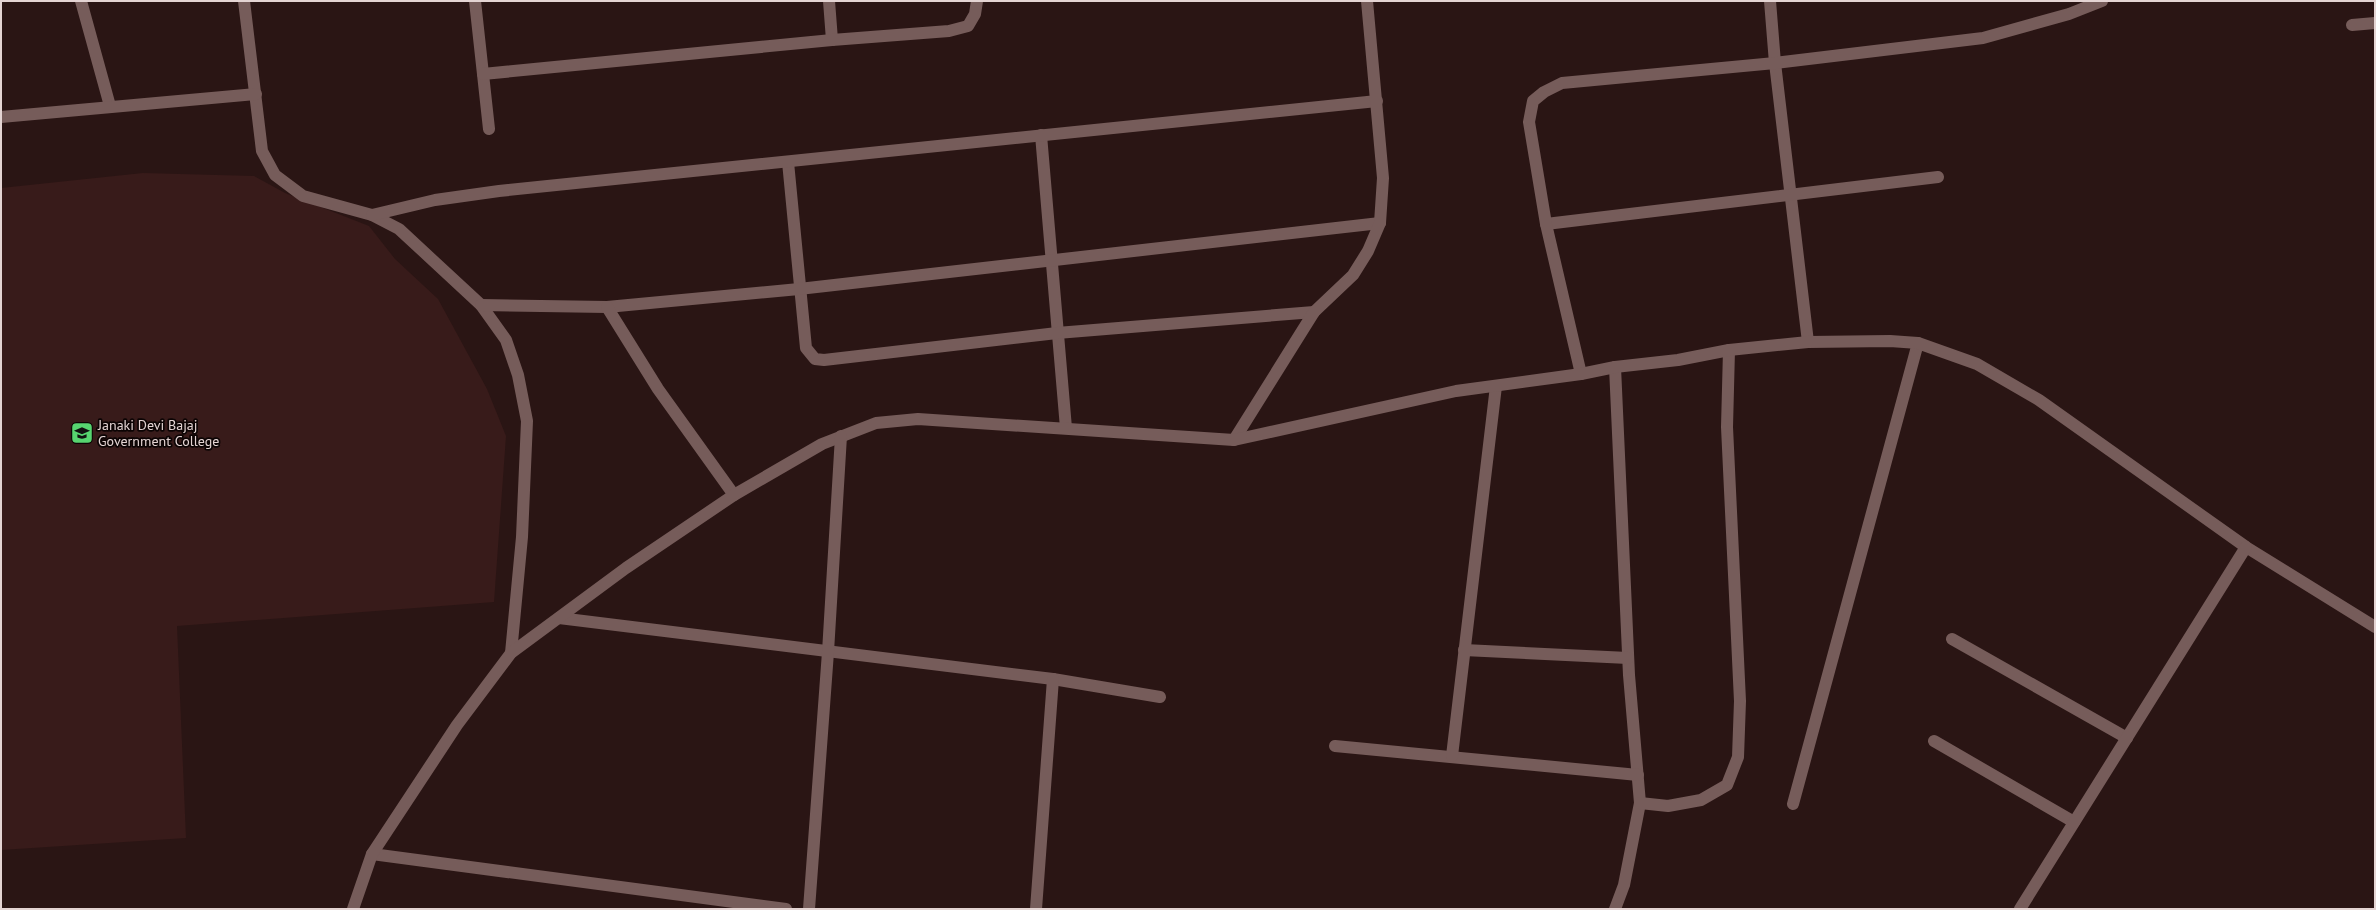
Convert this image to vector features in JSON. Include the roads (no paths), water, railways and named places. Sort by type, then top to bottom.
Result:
[{"type":"street","points":[[81,1],[110,106]]},
{"type":"street","points":[[244,1],[262,151],[275,175],[303,196],[372,215],[399,230],[481,305],[506,340],[518,375],[527,421],[522,537],[511,653]]},
{"type":"street","points":[[475,1],[489,128]]},
{"type":"street","points":[[829,1],[832,40]]},
{"type":"street","points":[[483,74],[832,40],[949,31],[968,26],[976,14],[977,1]]},
{"type":"street","points":[[1234,440],[1314,312],[1353,274],[1368,251],[1380,223],[1383,178],[1368,1]]},
{"type":"street","points":[[1770,1],[1775,63],[1808,342]]},
{"type":"street","points":[[1581,374],[1546,224],[1529,122],[1533,101],[1544,92],[1562,83],[1775,63],[1983,38],[2069,14],[2102,1]]},
{"type":"street","points":[[2352,25],[2375,23]]},
{"type":"street","points":[[1,117],[256,94]]},
{"type":"street","points":[[372,215],[435,200],[499,191],[1377,101]]},
{"type":"street","points":[[1041,135],[1066,428]]},
{"type":"street","points":[[788,162],[799,289],[806,348],[814,359],[824,360],[1058,333],[1314,312]]},
{"type":"street","points":[[1546,224],[1938,177]]},
{"type":"street","points":[[481,305],[607,307],[799,289],[1051,259],[1380,223]]},
{"type":"street","points":[[607,307],[658,389],[734,495]]},
{"type":"street","points":[[353,909],[372,854],[457,726],[511,653],[626,568],[734,495],[822,444],[876,423],[918,419],[1234,440],[1448,393],[1581,374],[1615,367],[1678,360],[1729,350],[1808,342],[1890,340],[1918,342],[1978,364],[2039,400],[2246,547],[2375,627]]},
{"type":"street","points":[[1793,804],[1918,342]]},
{"type":"street","points":[[1640,803],[1668,806],[1701,800],[1727,785],[1738,757],[1740,701],[1728,427],[1729,350]]},
{"type":"street","points":[[1615,367],[1628,658],[1640,803],[1624,886],[1615,909]]},
{"type":"street","points":[[1452,756],[1496,386]]},
{"type":"street","points":[[809,909],[828,652],[841,436]]},
{"type":"street","points":[[2020,909],[2246,547]]},
{"type":"street","points":[[559,618],[1054,679],[1160,697]]},
{"type":"street","points":[[1952,639],[2126,738]]},
{"type":"street","points":[[1464,650],[1628,658]]},
{"type":"street","points":[[1036,909],[1054,679]]},
{"type":"street","points":[[1934,740],[2074,822]]},
{"type":"street","points":[[1335,746],[1638,775]]},
{"type":"street","points":[[372,854],[786,909]]},
{"type":"place","name":"Janaki Devi Bajaj Government College","points":[[82,433]]}]
